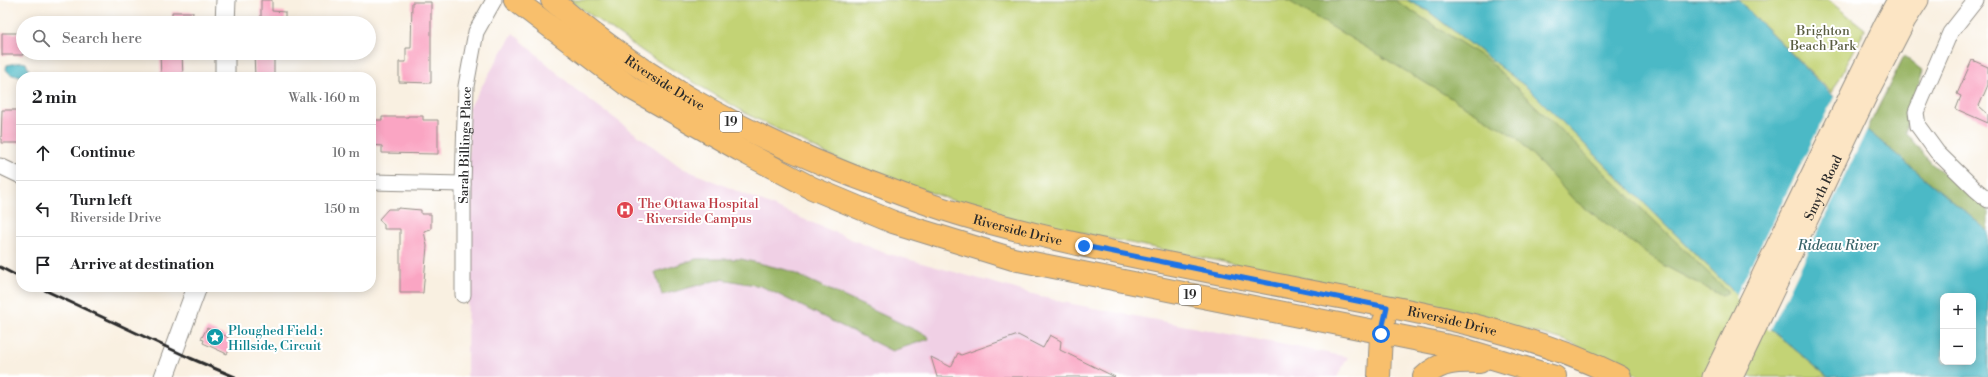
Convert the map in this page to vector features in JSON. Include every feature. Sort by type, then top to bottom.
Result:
[{"type":"main road","name":"Riverside Drive","points":[[515,0],[631,88],[740,150],[812,188],[893,222],[1012,259],[1459,348],[1555,377]]},
{"type":"main road","name":"Riverside Drive","points":[[552,0],[643,71],[744,129],[823,165],[882,187],[968,217],[1049,237],[1477,326],[1529,340],[1581,359],[1620,377]]},
{"type":"main road","name":"Smyth Road","points":[[1732,377],[1864,83],[1898,0]]},
{"type":"main road","name":"Smyth Road","points":[[1713,377],[1864,83],[1918,0]]},
{"type":"main road","points":[[1379,377],[1393,308]]},
{"type":"main road","points":[[1388,335],[1393,377]]},
{"type":"main road","points":[[1424,377],[1440,366],[1456,361],[1512,363]]},
{"type":"street","points":[[225,16],[226,0]]},
{"type":"street","name":"Sarah Billings Place","points":[[463,295],[463,184],[466,86],[476,32],[494,0]]},
{"type":"street","points":[[1976,0],[1950,32],[1916,112],[1918,126],[1936,152],[1974,189],[1988,200]]},
{"type":"street","points":[[225,60],[225,72]]},
{"type":"street","points":[[0,166],[16,174]]},
{"type":"street","points":[[376,182],[463,184]]},
{"type":"street","points":[[164,377],[194,292]]},
{"type":"shaded area","name":"The Ottawa Hospital - Riverside Campus","points":[[513,33],[575,89],[682,168],[882,252],[1062,302],[1348,357],[1337,377],[467,377],[469,108]]},
{"type":"green space","points":[[569,0],[1407,0],[1428,11],[1529,89],[1774,332],[1828,377],[1641,377],[1564,340],[1421,302],[997,216],[841,161],[747,114],[648,55]]},
{"type":"green space","points":[[1287,0],[1395,0],[1489,61],[1728,292],[1722,296],[1663,265],[1574,200],[1516,137]]},
{"type":"green space","name":"Brighton Beach Park","points":[[1738,0],[1828,0],[1865,29],[1832,93]]},
{"type":"green space","points":[[1904,56],[1923,71],[1905,132],[1932,164],[1988,207],[1988,231],[1867,130]]},
{"type":"green space","points":[[696,259],[741,259],[787,270],[928,336],[929,339],[892,351],[761,286],[721,279],[662,295],[655,272]]},
{"type":"water","name":"Rideau River","points":[[1407,0],[1738,0],[1867,130],[1988,231],[1988,377],[1828,377],[1774,332],[1529,89],[1428,11]]},
{"type":"water","points":[[21,62],[26,63],[29,71],[16,72],[16,75],[14,75],[7,71],[7,65]]},
{"type":"pier","points":[[1835,95],[1868,128],[1770,331],[1735,297]]},
{"type":"building","points":[[261,0],[272,0],[272,11],[285,12],[285,16],[261,16]]},
{"type":"building","points":[[412,2],[431,2],[431,83],[399,82],[399,62],[406,62],[406,48],[411,48]]},
{"type":"building","points":[[172,12],[193,12],[193,16],[172,16]]},
{"type":"building","points":[[2,33],[16,33],[16,55],[2,55]]},
{"type":"building","points":[[160,60],[182,60],[183,72],[161,72]]},
{"type":"building","points":[[254,60],[274,60],[274,72],[255,72]]},
{"type":"building","points":[[1972,60],[1988,67],[1988,85],[1979,106],[1988,114],[1988,123],[1956,109],[1961,96],[1957,94]]},
{"type":"building","points":[[2,110],[16,110],[16,143],[1,143]]},
{"type":"building","points":[[423,116],[423,120],[438,120],[438,154],[382,153],[382,146],[376,145],[376,120],[382,120],[382,117]]},
{"type":"building","points":[[398,208],[421,210],[421,214],[431,214],[431,229],[424,231],[427,246],[423,293],[400,293],[400,229],[384,229],[384,225],[379,219],[388,209]]},
{"type":"building","points":[[207,328],[228,337],[227,340],[233,343],[227,354],[203,343],[204,340],[201,339]]},
{"type":"building","points":[[1018,335],[1043,348],[1050,335],[1061,341],[1060,350],[1115,377],[937,377],[931,357],[951,367],[958,353],[961,355]]},
{"type":"railway","points":[[0,267],[16,275]]},
{"type":"railway","points":[[49,292],[190,358],[235,377]]},
{"type":"place","name":"The Ottawa Hospital - Riverside Campus","points":[[625,210]]},
{"type":"place","name":"Ploughed Field : Hillside, Circuit","points":[[215,337]]},
{"type":"route","points":[[1084,246],[1387,307],[1381,334]]}]
